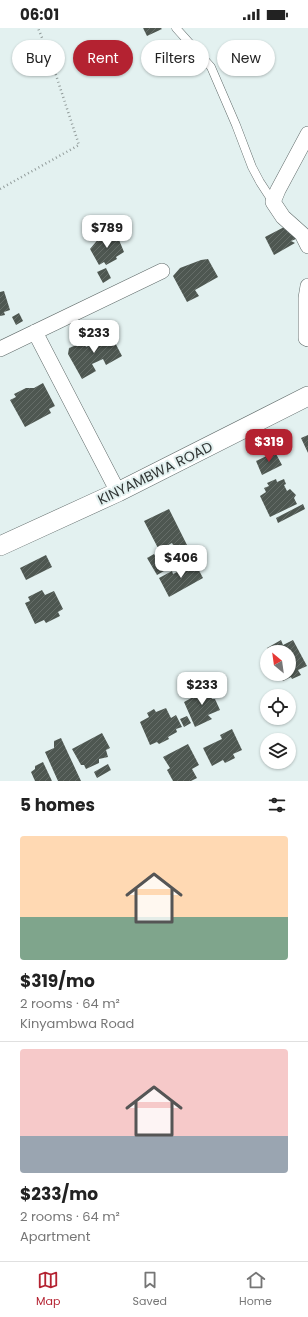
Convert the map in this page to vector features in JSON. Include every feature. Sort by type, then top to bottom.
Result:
[{"type":"street","points":[[308,134],[273,202],[283,217],[302,234],[308,246]]},
{"type":"street","points":[[0,349],[162,271]]},
{"type":"street","points":[[308,286],[306,298],[306,338],[308,339]]},
{"type":"street","points":[[35,332],[118,492]]},
{"type":"street","name":"KINYAMBWA ROAD","points":[[0,546],[118,492],[308,396]]},
{"type":"lane","points":[[176,28],[211,67],[252,167],[273,202]]},
{"type":"path","points":[[0,189],[79,146],[50,57],[38,28]]},
{"type":"building","points":[[143,28],[161,28],[162,29],[147,36]]},
{"type":"building","points":[[288,225],[296,239],[291,241],[295,243],[274,255],[265,237]]},
{"type":"building","points":[[117,235],[124,252],[116,257],[117,259],[106,265],[104,262],[99,265],[90,249],[100,237]]},
{"type":"building","points":[[208,259],[218,277],[195,290],[199,296],[187,302],[173,276],[180,268]]},
{"type":"building","points":[[106,268],[111,278],[103,283],[97,272]]},
{"type":"building","points":[[4,291],[10,310],[4,312],[5,315],[0,316],[0,292]]},
{"type":"building","points":[[19,313],[23,321],[16,325],[12,317]]},
{"type":"building","points":[[106,331],[110,333],[122,356],[106,365],[103,359],[92,364],[96,371],[82,379],[68,354],[69,348],[84,342],[86,347],[96,342],[93,336]]},
{"type":"building","points":[[43,383],[55,406],[49,409],[51,413],[25,427],[10,400],[16,397],[14,394],[26,388],[34,388]]},
{"type":"building","points":[[308,435],[308,453],[301,438]]},
{"type":"building","points":[[275,452],[282,465],[262,475],[256,461]]},
{"type":"building","points":[[276,479],[277,482],[284,479],[286,484],[284,485],[287,491],[290,489],[296,495],[294,498],[297,504],[270,517],[260,496],[266,492],[264,488],[269,486],[267,483]]},
{"type":"building","points":[[303,504],[305,509],[278,523],[276,518]]},
{"type":"building","points":[[169,509],[189,549],[178,554],[172,543],[159,550],[144,521]]},
{"type":"building","points":[[154,554],[164,571],[157,575],[147,558]]},
{"type":"building","points":[[46,555],[52,567],[26,580],[20,568]]},
{"type":"building","points":[[194,561],[203,578],[169,597],[159,578],[172,571],[173,574],[183,569],[182,567]]},
{"type":"building","points":[[42,590],[45,595],[54,591],[63,609],[58,612],[60,616],[46,623],[44,620],[35,624],[25,603],[30,601],[28,597]]},
{"type":"building","points":[[281,640],[283,645],[272,645]]},
{"type":"building","points":[[293,640],[296,645],[283,645]]},
{"type":"building","points":[[296,646],[307,666],[298,670],[301,675],[296,677]]},
{"type":"building","points":[[207,683],[212,699],[215,699],[220,710],[208,715],[212,719],[195,727],[184,702],[195,696],[195,692]]},
{"type":"building","points":[[166,708],[171,718],[176,715],[182,727],[176,729],[177,732],[168,737],[169,739],[159,744],[157,742],[150,745],[140,722],[149,717],[147,713],[154,709],[156,712]]},
{"type":"building","points":[[187,716],[191,723],[184,727],[180,719]]},
{"type":"building","points":[[232,729],[242,750],[233,754],[235,758],[225,763],[223,760],[212,766],[203,748],[222,739],[220,735]]},
{"type":"building","points":[[102,733],[110,748],[106,750],[108,757],[99,759],[99,763],[86,769],[84,765],[81,765],[72,749]]},
{"type":"building","points":[[61,738],[81,781],[58,781],[45,752],[54,748],[54,741]]},
{"type":"building","points":[[188,744],[199,765],[192,769],[197,778],[191,781],[173,781],[167,770],[170,768],[163,757]]},
{"type":"building","points":[[43,762],[52,781],[35,781],[31,772],[35,769],[35,766]]},
{"type":"building","points":[[108,764],[111,770],[97,778],[94,772]]}]
